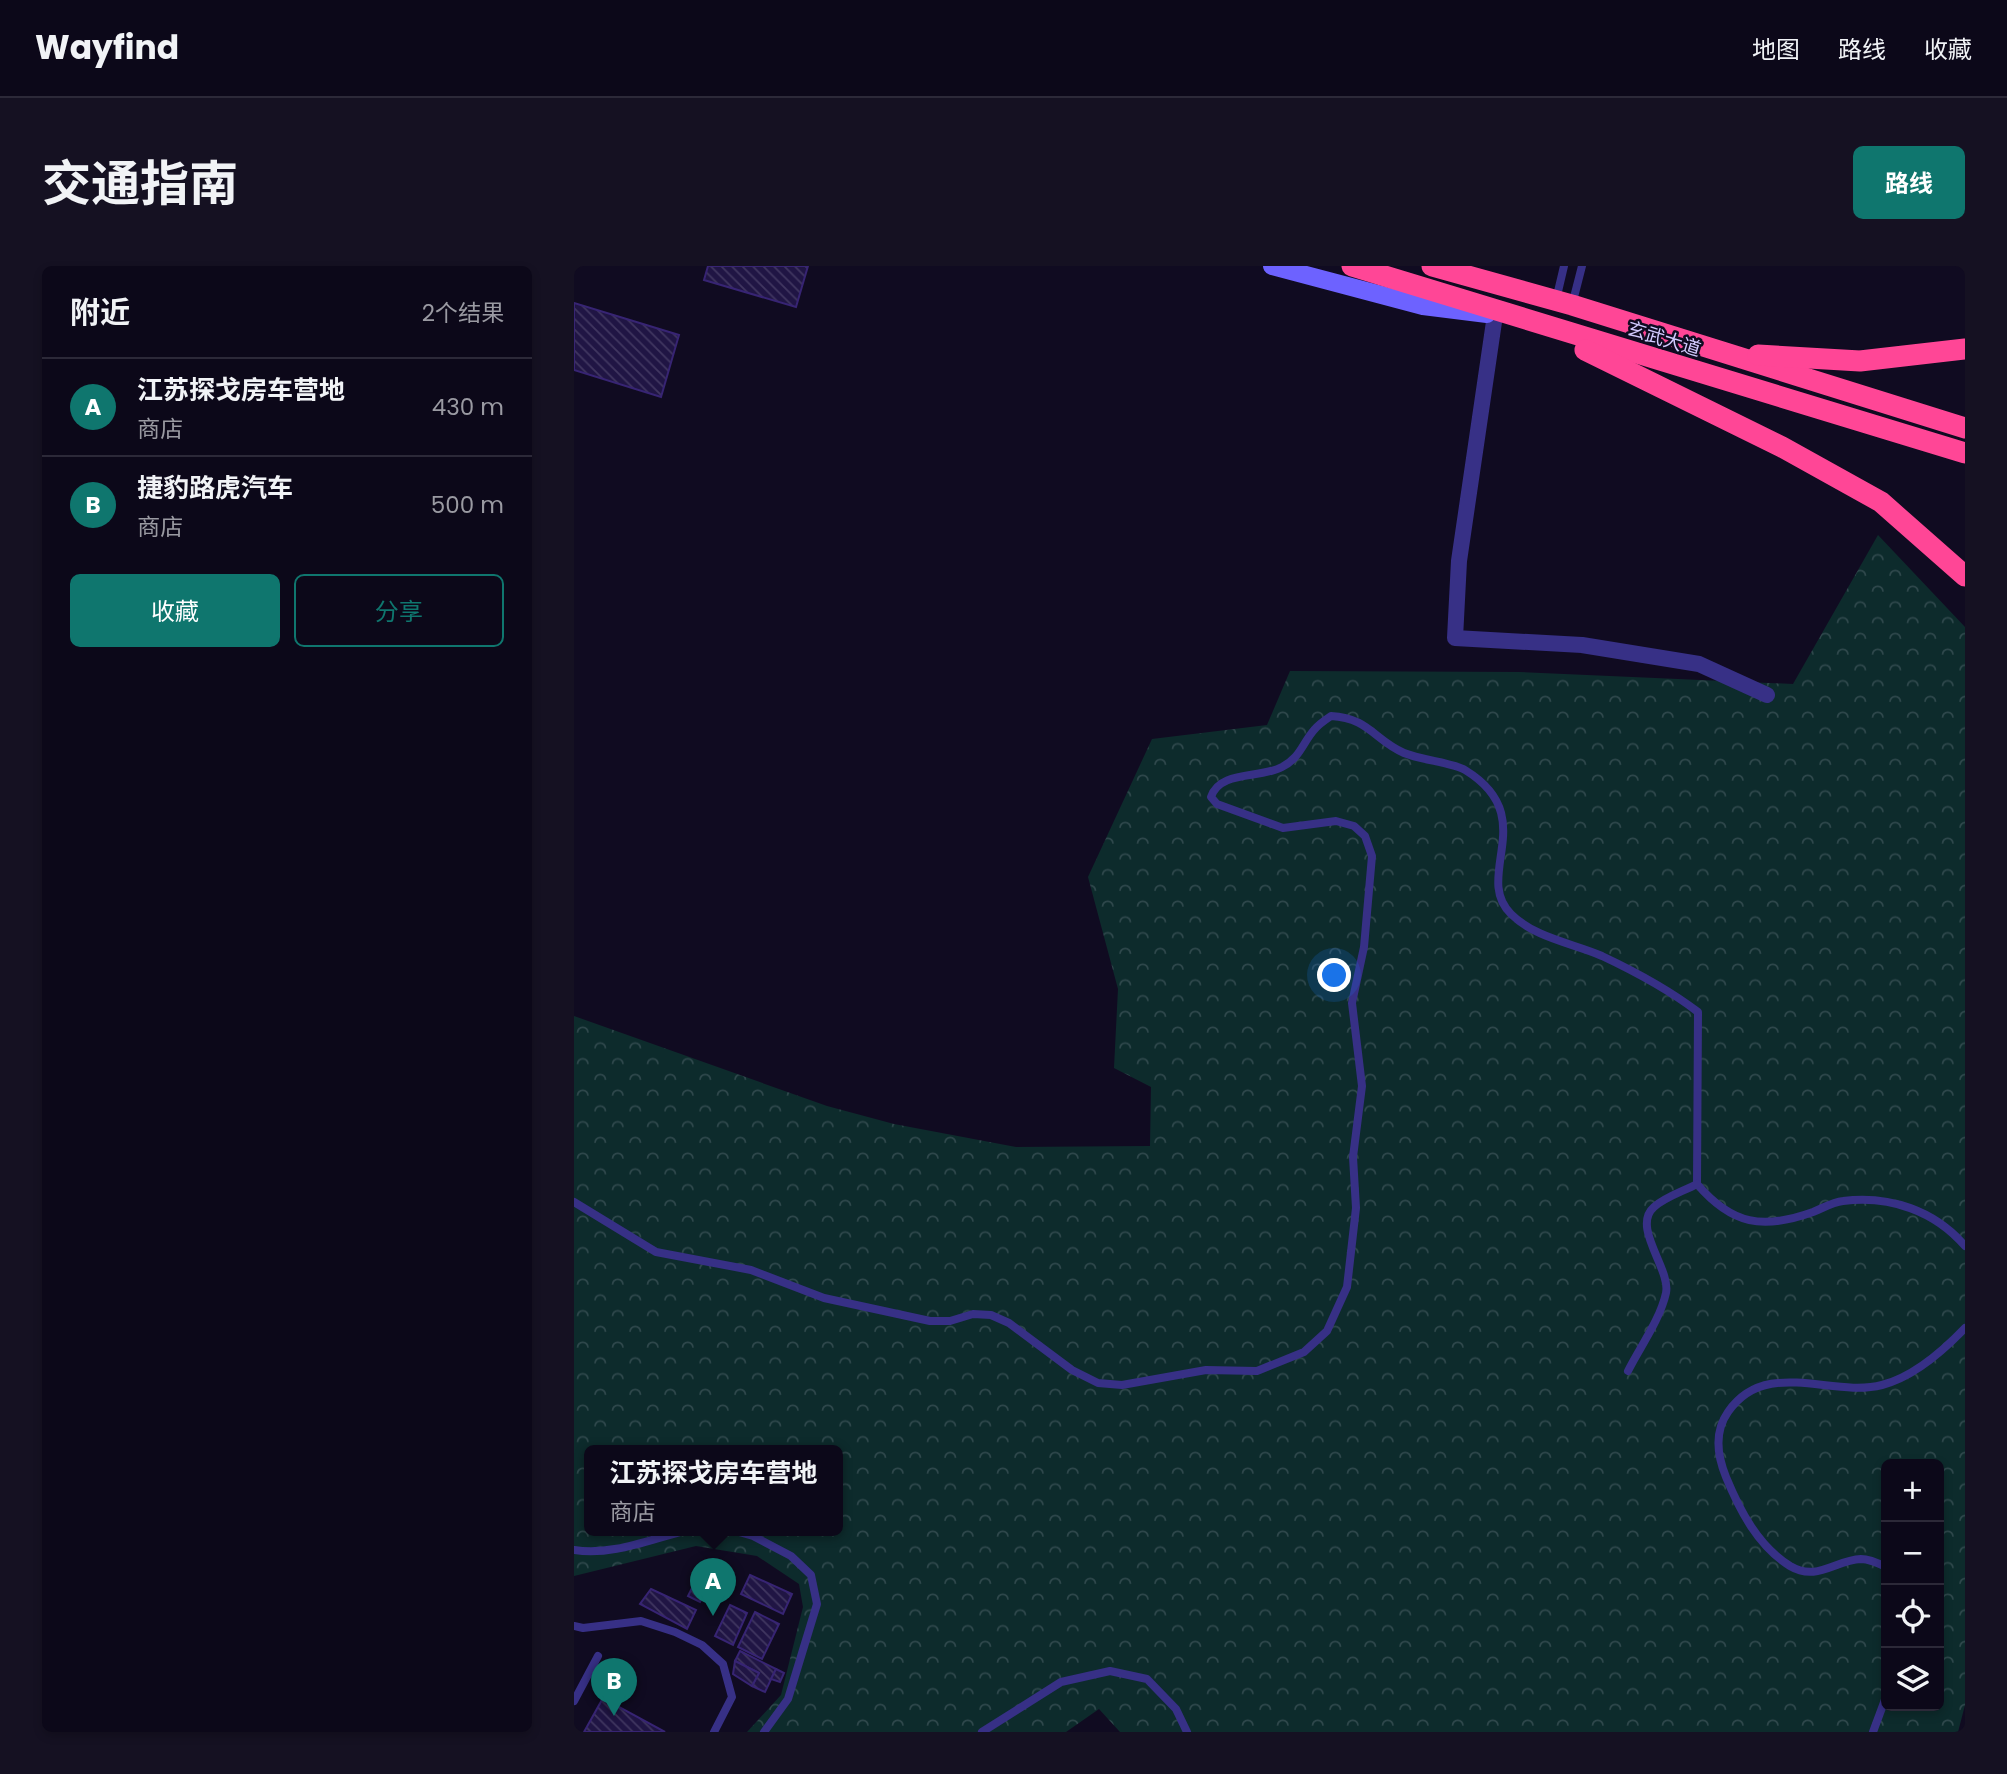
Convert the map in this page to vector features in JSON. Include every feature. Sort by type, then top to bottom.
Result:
[{"type":"highway","name":"玄武大道","points":[[1352,266],[1504,316],[1965,453]]},
{"type":"highway","name":"玄武大道","points":[[1432,266],[1564,302],[1965,428]]},
{"type":"highway","points":[[1504,316],[1666,388],[1881,502],[1965,576]]},
{"type":"highway","points":[[1706,348],[1752,355],[1860,361],[1965,349]]},
{"type":"street","points":[[1272,266],[1423,306],[1504,316],[1459,561],[1455,638],[1582,645],[1699,664],[1767,695]]},
{"type":"street","points":[[1461,266],[1498,285]]},
{"type":"lane","points":[[1564,266],[1564,302]]},
{"type":"lane","points":[[1564,302],[1582,266]]},
{"type":"lane","points":[[574,1202],[656,1252],[751,1270],[824,1298],[930,1321],[950,1321],[973,1314],[992,1315],[1009,1323],[1072,1370],[1098,1383],[1122,1385],[1206,1370],[1257,1371],[1304,1352],[1327,1331],[1347,1287],[1356,1208],[1353,1157],[1362,1086],[1352,1003],[1364,947],[1372,856],[1365,836],[1354,826],[1336,821],[1283,828],[1217,804],[1210,797],[1222,781],[1282,768],[1301,753],[1314,730],[1331,716],[1351,717],[1395,749],[1424,762],[1462,768],[1489,788],[1501,807],[1504,832],[1498,889],[1509,913],[1531,929],[1601,956],[1671,991],[1698,1012],[1698,1184],[1716,1206],[1740,1219],[1778,1223],[1841,1200],[1885,1201],[1929,1214],[1951,1230],[1965,1246]]},
{"type":"lane","points":[[1628,1371],[1666,1293],[1665,1277],[1647,1226],[1649,1214],[1655,1206],[1698,1184]]},
{"type":"lane","points":[[1881,1565],[1862,1559],[1810,1574],[1790,1566],[1760,1540],[1738,1507],[1722,1468],[1716,1439],[1723,1419],[1733,1405],[1754,1390],[1783,1381],[1814,1382],[1849,1388],[1883,1385],[1916,1369],[1965,1328]]},
{"type":"lane","points":[[574,1550],[594,1553],[667,1536]]},
{"type":"lane","points":[[753,1536],[791,1556],[811,1575],[817,1604],[788,1699],[764,1732]]},
{"type":"lane","points":[[574,1626],[641,1621],[702,1645],[723,1664],[732,1697],[714,1732]]},
{"type":"lane","points":[[574,1701],[598,1656]]},
{"type":"lane","points":[[982,1732],[1061,1682],[1110,1671],[1147,1679],[1176,1709],[1187,1732]]},
{"type":"lane","points":[[1873,1732],[1881,1710]]},
{"type":"green space","points":[[1878,535],[1965,627],[1965,1705],[1958,1732],[1120,1732],[1099,1709],[1066,1732],[747,1732],[781,1695],[803,1607],[799,1584],[757,1556],[696,1546],[574,1576],[574,1016],[827,1106],[894,1124],[1016,1147],[1150,1146],[1151,1087],[1114,1068],[1118,989],[1088,877],[1152,739],[1267,725],[1290,671],[1518,672],[1793,684]]},
{"type":"building","points":[[708,266],[808,266],[796,307],[704,280]]},
{"type":"building","points":[[574,303],[679,335],[661,397],[574,370]]},
{"type":"building","points":[[702,1568],[714,1575],[700,1602],[688,1596]]},
{"type":"building","points":[[750,1575],[792,1594],[783,1614],[741,1594]]},
{"type":"building","points":[[651,1589],[696,1610],[687,1629],[640,1604]]},
{"type":"building","points":[[730,1605],[747,1613],[733,1645],[715,1636]]},
{"type":"building","points":[[755,1612],[779,1624],[762,1659],[738,1647]]},
{"type":"building","points":[[740,1651],[776,1669],[765,1692],[752,1686],[759,1673],[735,1661]]},
{"type":"building","points":[[735,1661],[759,1673],[752,1686],[733,1674]]},
{"type":"building","points":[[776,1669],[784,1673],[780,1682],[771,1679]]},
{"type":"building","points":[[603,1698],[606,1700],[665,1732],[584,1732]]},
{"type":"place","name":"江苏探戈房车营地","points":[[713,1616]]},
{"type":"place","name":"捷豹路虎汽车","points":[[614,1716]]}]
